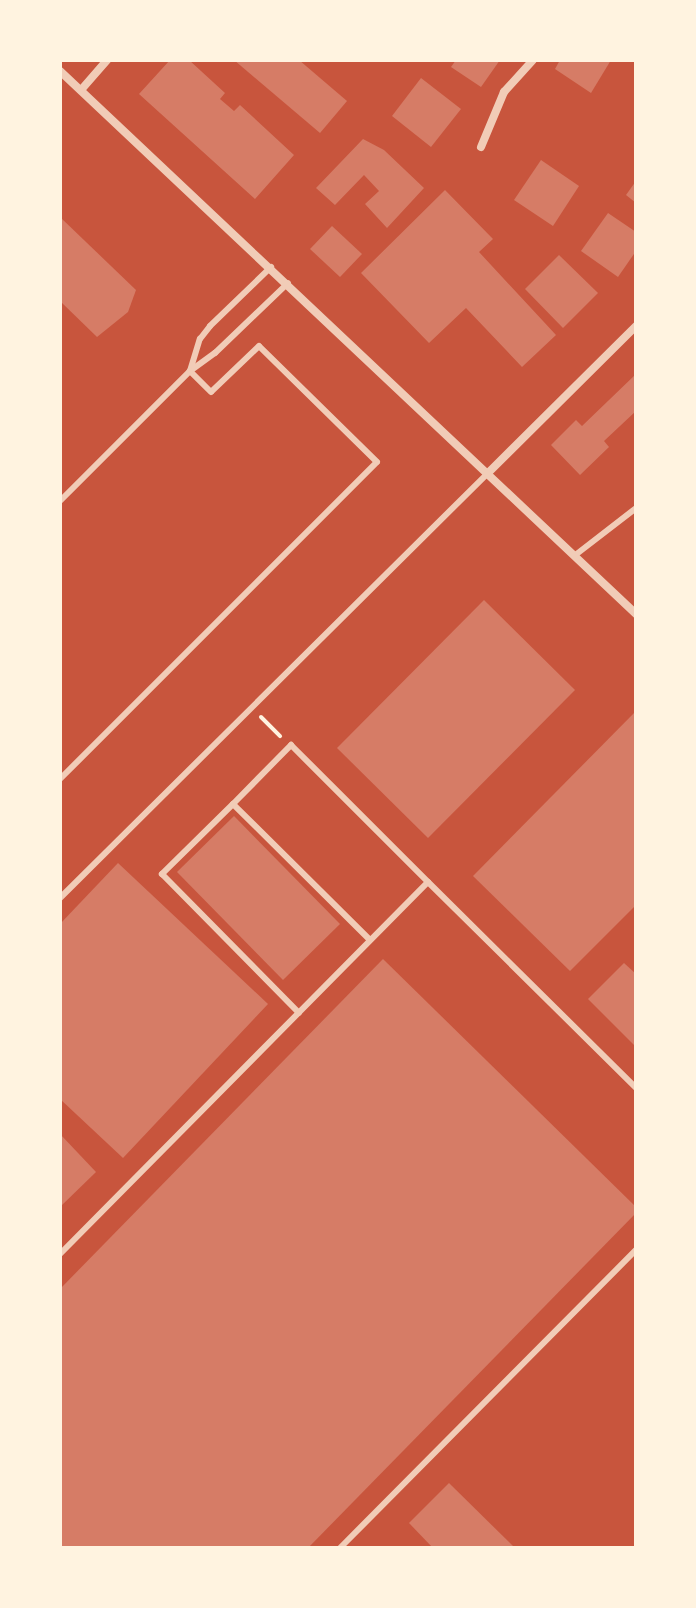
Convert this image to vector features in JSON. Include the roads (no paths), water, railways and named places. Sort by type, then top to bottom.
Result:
[{"type":"street","points":[[81,90],[107,60]]},
{"type":"street","points":[[481,147],[504,92],[533,60]]},
{"type":"street","points":[[60,71],[636,614]]},
{"type":"street","points":[[487,474],[636,326]]},
{"type":"lane","points":[[190,371],[200,339],[210,326],[271,267]]},
{"type":"lane","points":[[60,501],[190,371],[215,353],[288,283]]},
{"type":"lane","points":[[60,779],[377,462],[259,346],[211,392],[190,371]]},
{"type":"lane","points":[[60,898],[487,474]]},
{"type":"lane","points":[[574,556],[636,508]]},
{"type":"lane","points":[[299,1013],[162,874],[291,745],[636,1088]]},
{"type":"lane","points":[[233,804],[370,940]]},
{"type":"lane","points":[[60,1254],[428,882]]},
{"type":"lane","points":[[340,1548],[636,1250]]}]
